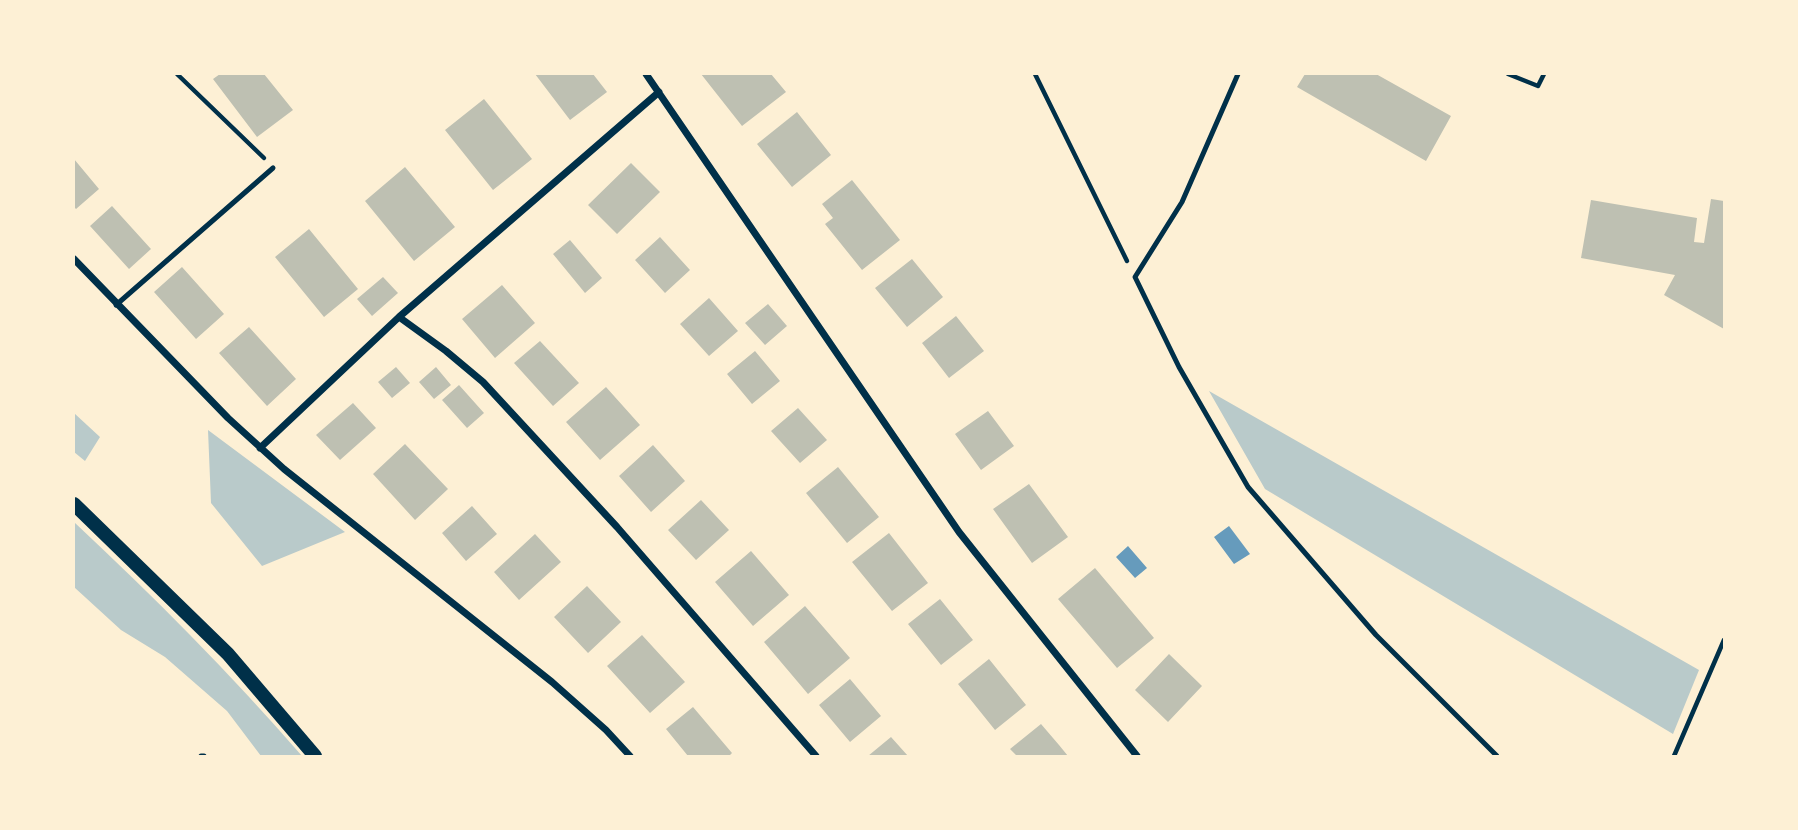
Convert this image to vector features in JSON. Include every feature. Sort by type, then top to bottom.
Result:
[{"type":"main road","points":[[74,504],[228,654],[315,757]]},
{"type":"street","points":[[646,74],[959,532],[1137,757]]},
{"type":"street","points":[[260,448],[399,317],[659,92]]},
{"type":"street","points":[[74,259],[116,305],[260,448],[552,682],[606,730],[630,757]]},
{"type":"street","points":[[399,317],[483,382],[626,537],[817,757]]},
{"type":"lane","points":[[1238,74],[1182,202],[1135,277],[1179,367],[1248,487],[1376,635],[1497,757]]},
{"type":"lane","points":[[116,305],[273,168]]},
{"type":"path","points":[[177,74],[273,168]]},
{"type":"path","points":[[1035,74],[1135,277]]},
{"type":"path","points":[[1508,74],[1538,86],[1544,74]]},
{"type":"path","points":[[1674,757],[1724,640]]},
{"type":"shaded area","points":[[1209,391],[1699,670],[1673,734],[1265,489]]},
{"type":"shaded area","points":[[74,413],[100,437],[85,461],[74,452]]},
{"type":"shaded area","points":[[208,430],[345,532],[262,566],[211,503]]},
{"type":"shaded area","points":[[74,522],[191,636],[302,756],[261,756],[227,711],[165,657],[121,630],[74,587]]},
{"type":"water","points":[[1229,526],[1250,554],[1234,564],[1214,537]]},
{"type":"water","points":[[1128,546],[1147,568],[1135,578],[1116,557]]},
{"type":"building","points":[[220,74],[264,74],[293,110],[257,137],[213,79]]},
{"type":"building","points":[[535,74],[593,74],[607,92],[570,120]]},
{"type":"building","points":[[701,74],[771,74],[786,92],[742,126]]},
{"type":"building","points":[[1305,74],[1376,74],[1451,116],[1426,161],[1297,87]]},
{"type":"building","points":[[484,99],[532,159],[493,190],[445,130]]},
{"type":"building","points":[[797,112],[831,155],[792,187],[757,144]]},
{"type":"building","points":[[74,159],[99,189],[76,209],[74,207]]},
{"type":"building","points":[[631,163],[660,192],[617,234],[588,205]]},
{"type":"building","points":[[405,167],[455,227],[414,261],[365,201]]},
{"type":"building","points":[[852,180],[900,240],[862,270],[825,224],[833,218],[822,204]]},
{"type":"building","points":[[1711,199],[1724,201],[1724,329],[1664,295],[1675,275],[1581,258],[1591,200],[1697,218],[1694,242],[1704,243]]},
{"type":"building","points":[[112,206],[151,249],[129,269],[90,226]]},
{"type":"building","points":[[309,229],[358,289],[324,317],[275,257]]},
{"type":"building","points":[[660,237],[690,270],[665,293],[635,260]]},
{"type":"building","points":[[570,240],[602,278],[585,293],[553,254]]},
{"type":"building","points":[[912,259],[943,297],[907,327],[875,288]]},
{"type":"building","points":[[182,267],[224,314],[196,339],[154,292]]},
{"type":"building","points":[[383,277],[398,293],[372,316],[357,299]]},
{"type":"building","points":[[502,285],[535,323],[495,358],[462,319]]},
{"type":"building","points":[[709,298],[738,331],[709,356],[680,324]]},
{"type":"building","points":[[768,304],[787,326],[765,345],[745,323]]},
{"type":"building","points":[[956,316],[984,351],[949,378],[922,343]]},
{"type":"building","points":[[249,327],[296,379],[267,406],[219,353]]},
{"type":"building","points":[[540,341],[579,383],[553,406],[514,363]]},
{"type":"building","points":[[755,351],[780,381],[752,404],[727,374]]},
{"type":"building","points":[[396,367],[410,383],[392,398],[378,382]]},
{"type":"building","points":[[436,367],[451,385],[434,399],[419,382]]},
{"type":"building","points":[[459,385],[484,413],[467,428],[442,400]]},
{"type":"building","points":[[606,387],[640,425],[600,460],[566,422]]},
{"type":"building","points":[[353,403],[376,428],[340,460],[316,435]]},
{"type":"building","points":[[798,408],[827,440],[800,463],[771,431]]},
{"type":"building","points":[[988,411],[1014,446],[981,470],[955,434]]},
{"type":"building","points":[[405,444],[448,489],[415,520],[373,474]]},
{"type":"building","points":[[653,445],[685,481],[651,512],[619,476]]},
{"type":"building","points":[[838,467],[879,517],[847,543],[806,493]]},
{"type":"building","points":[[1029,484],[1068,537],[1032,563],[993,509]]},
{"type":"building","points":[[701,500],[729,530],[696,560],[668,530]]},
{"type":"building","points":[[472,506],[497,534],[466,561],[442,533]]},
{"type":"building","points":[[889,533],[928,583],[892,611],[852,562]]},
{"type":"building","points":[[535,534],[561,562],[519,600],[494,572]]},
{"type":"building","points":[[751,551],[789,595],[753,626],[715,582]]},
{"type":"building","points":[[1095,568],[1154,638],[1117,668],[1058,599]]},
{"type":"building","points":[[587,586],[621,622],[588,653],[554,617]]},
{"type":"building","points":[[940,599],[973,640],[941,665],[908,624]]},
{"type":"building","points":[[805,606],[850,658],[808,694],[764,642]]},
{"type":"building","points":[[642,635],[685,682],[650,713],[607,666]]},
{"type":"building","points":[[1169,654],[1202,686],[1168,722],[1135,690]]},
{"type":"building","points":[[989,659],[1026,705],[995,730],[958,684]]},
{"type":"building","points":[[850,679],[881,716],[850,742],[819,705]]},
{"type":"building","points":[[693,707],[732,753],[729,756],[688,756],[666,729]]},
{"type":"building","points":[[1041,724],[1068,756],[1017,756],[1010,749]]},
{"type":"building","points":[[891,737],[908,756],[868,756]]}]
